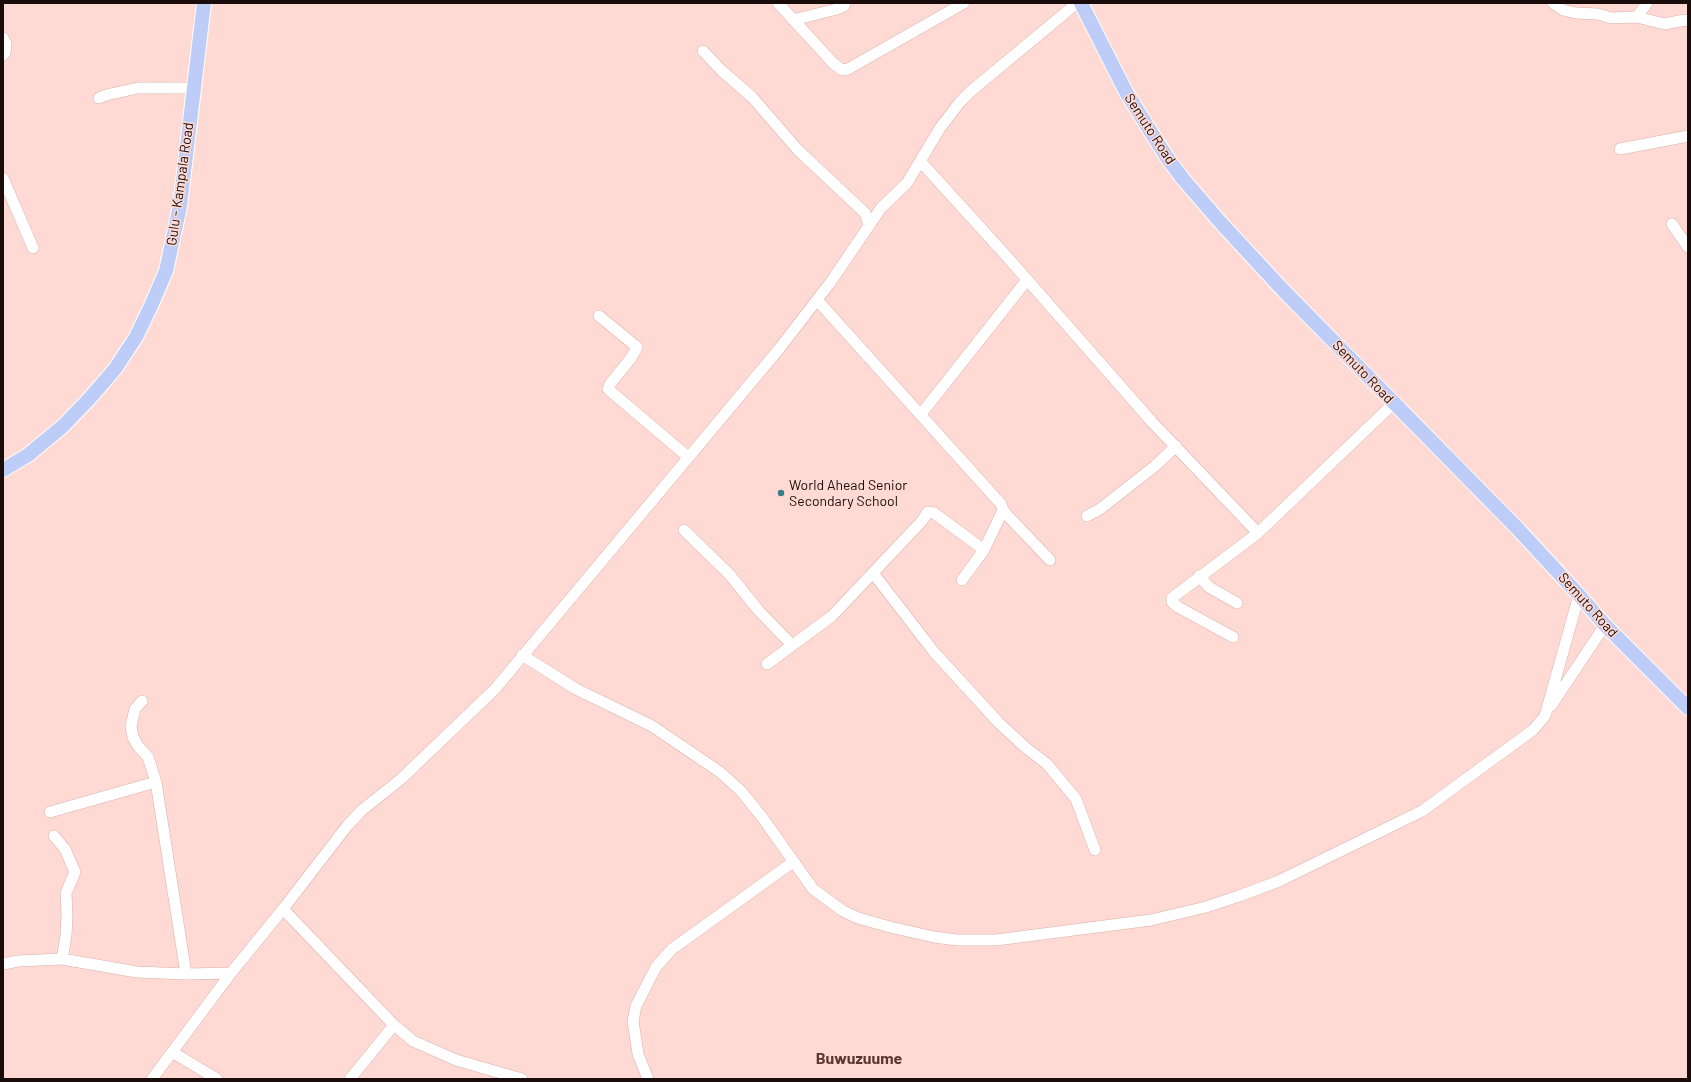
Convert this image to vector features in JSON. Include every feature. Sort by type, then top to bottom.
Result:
[{"type":"main road","name":"Gulu - Kampala Road","points":[[3,470],[28,455],[63,426],[115,369],[144,322],[166,272],[180,206],[204,3]]},
{"type":"main road","name":"Semuto Road","points":[[1081,3],[1126,92],[1166,156],[1220,224],[1517,528],[1605,625],[1688,708]]},
{"type":"street","points":[[778,3],[837,68],[848,69],[964,3]]},
{"type":"street","points":[[793,20],[837,9],[844,6],[845,3]]},
{"type":"street","points":[[152,1079],[231,973],[357,815],[401,779],[473,712],[495,689],[779,349],[817,300],[889,199],[907,183],[949,116],[971,91],[1077,3]]},
{"type":"street","points":[[1553,3],[1564,10],[1576,13],[1598,14],[1611,18],[1637,17],[1664,24],[1685,20],[1688,21]]},
{"type":"street","points":[[1637,17],[1647,3]]},
{"type":"street","points":[[3,38],[6,44],[5,53],[3,55]]},
{"type":"street","points":[[703,51],[722,71],[752,97],[798,150],[865,213],[869,225]]},
{"type":"street","points":[[99,98],[106,94],[138,88],[193,88]]},
{"type":"street","points":[[1620,149],[1688,136]]},
{"type":"street","points":[[921,162],[1176,446],[1258,533]]},
{"type":"street","points":[[4,181],[33,248]]},
{"type":"street","points":[[1672,224],[1688,247]]},
{"type":"street","points":[[921,414],[1027,280]]},
{"type":"street","points":[[817,300],[1001,504],[1003,510],[1050,560]]},
{"type":"street","points":[[599,316],[637,347],[631,358],[610,384],[608,389],[688,457]]},
{"type":"street","points":[[1233,638],[1178,607],[1172,602],[1172,598],[1175,594],[1258,533],[1394,403]]},
{"type":"street","points":[[1087,516],[1100,509],[1149,471],[1176,446]]},
{"type":"street","points":[[962,580],[984,550],[1003,510]]},
{"type":"street","points":[[767,664],[832,616],[921,522],[928,512],[934,513],[984,550]]},
{"type":"street","points":[[684,530],[730,575],[759,611],[792,645]]},
{"type":"street","points":[[873,573],[934,652],[999,723],[1025,747],[1047,764],[1076,799],[1095,850]]},
{"type":"street","points":[[1199,576],[1209,587],[1237,603]]},
{"type":"street","points":[[1545,716],[1579,595]]},
{"type":"street","points":[[522,655],[576,689],[652,726],[720,772],[741,791],[758,810],[813,889],[843,911],[858,918],[934,937],[957,940],[996,940],[1151,920],[1206,907],[1279,881],[1422,811],[1534,730],[1545,716],[1605,625]]},
{"type":"street","points":[[142,702],[135,709],[131,726],[133,737],[138,746],[148,757],[156,782],[186,974]]},
{"type":"street","points":[[50,812],[156,782]]},
{"type":"street","points":[[54,836],[65,849],[75,872],[66,893],[66,936],[62,959]]},
{"type":"street","points":[[648,1079],[638,1054],[633,1021],[636,1006],[656,967],[672,949],[793,862]]},
{"type":"street","points":[[283,909],[394,1025],[413,1041],[456,1060],[522,1079]]},
{"type":"street","points":[[3,964],[18,961],[62,959],[137,972],[186,974],[231,973]]},
{"type":"street","points":[[350,1079],[394,1025]]},
{"type":"street","points":[[172,1052],[217,1079]]},
{"type":"place","name":"World Ahead Senior Secondary School","points":[[781,493]]},
{"type":"district","name":"Buwuzuume","points":[[859,1059]]}]
